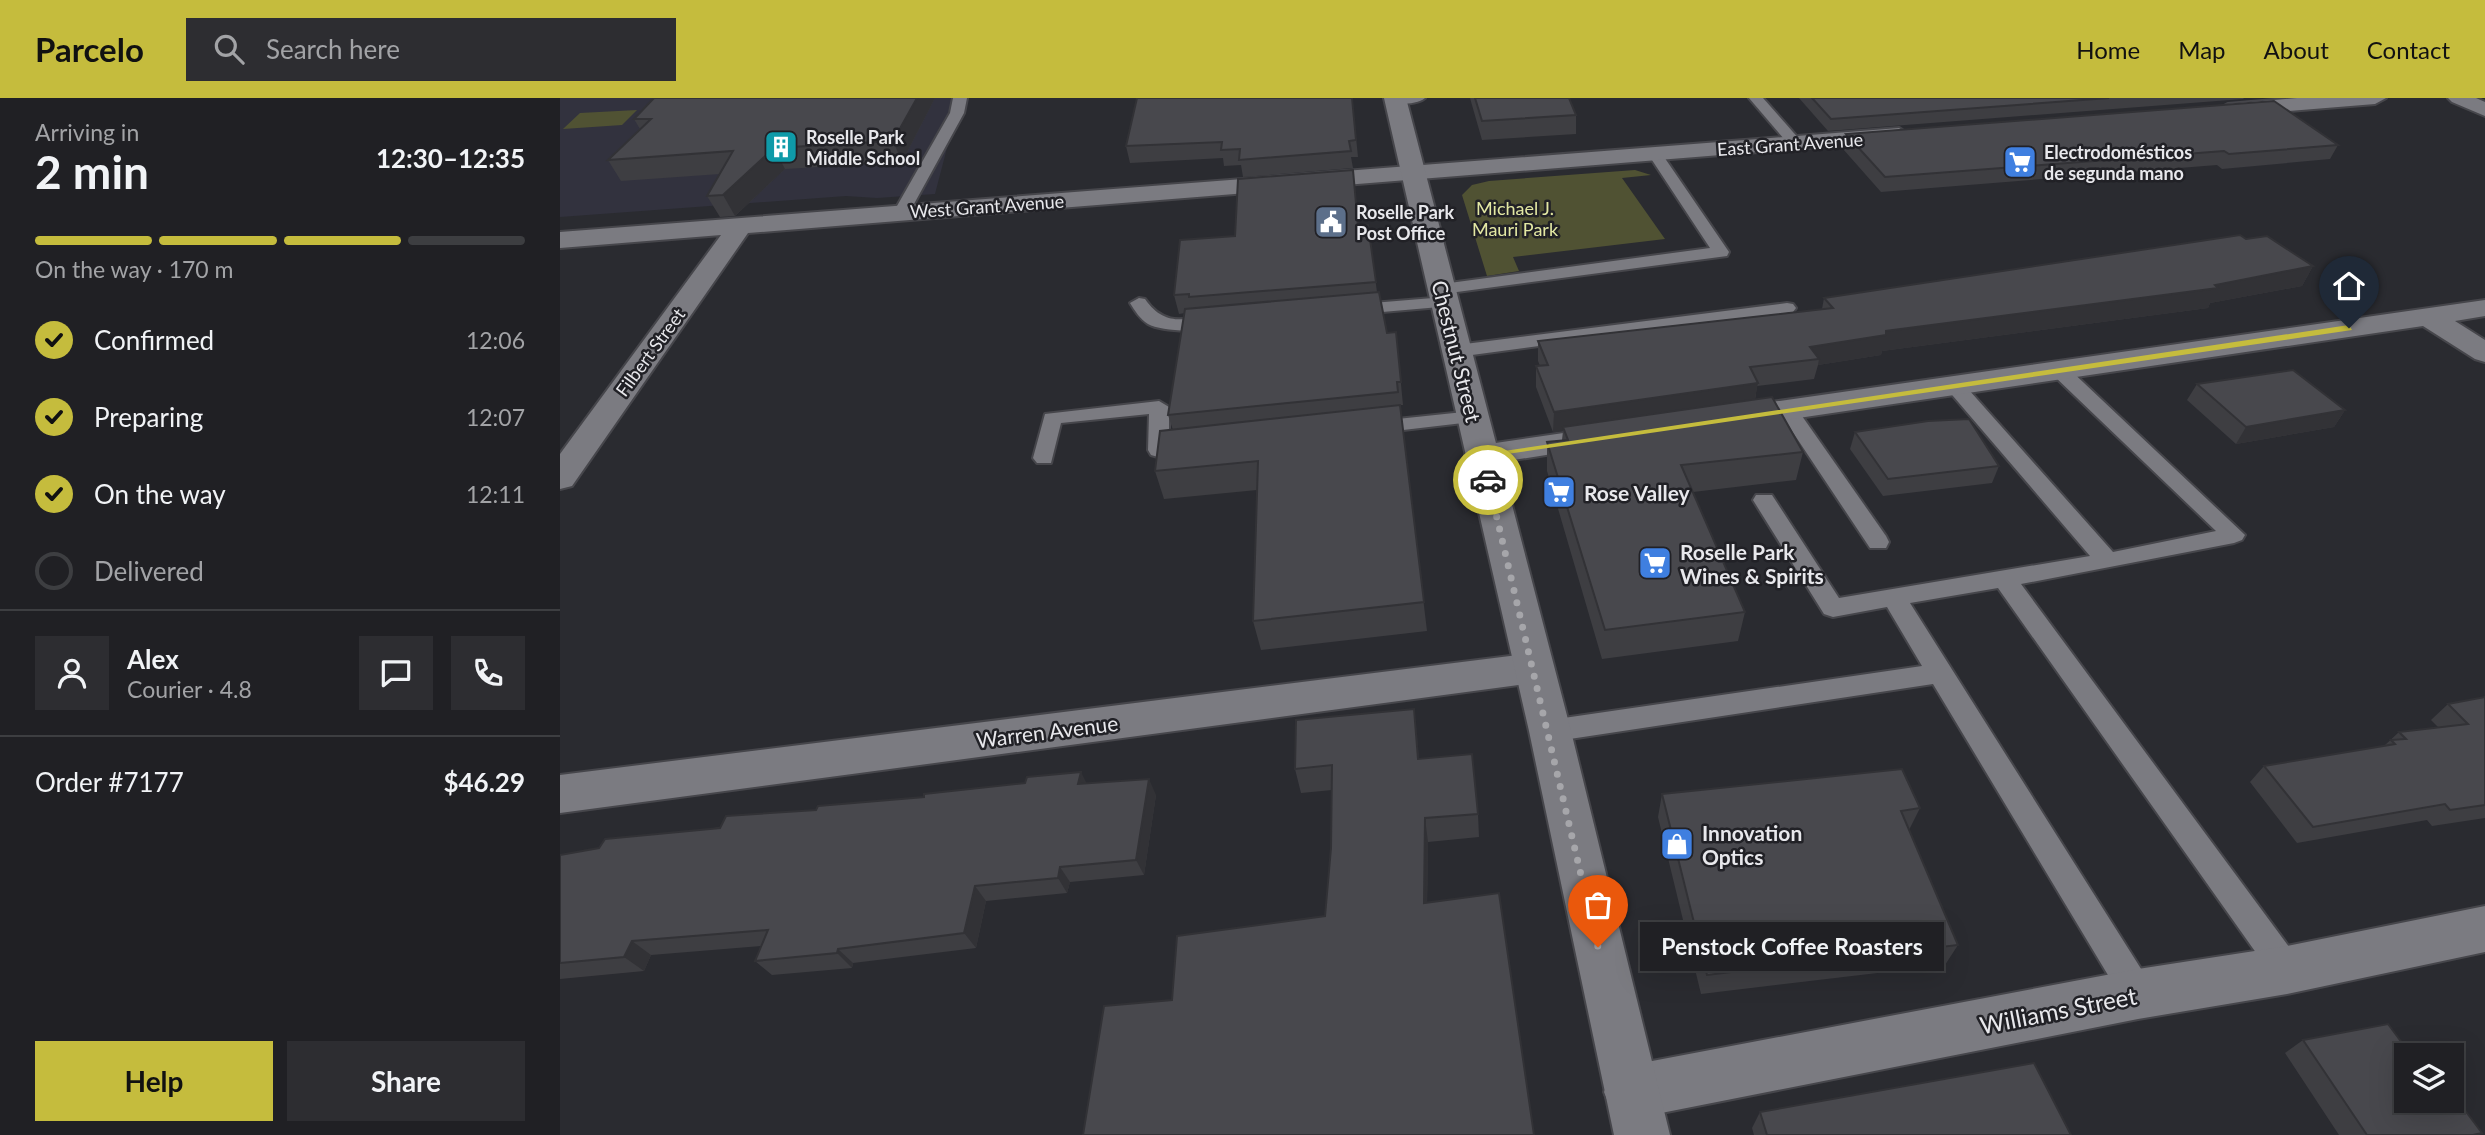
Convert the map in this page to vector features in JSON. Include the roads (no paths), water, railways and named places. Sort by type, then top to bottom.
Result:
[{"type":"street","points":[[2204,111],[2309,100],[2375,98]]},
{"type":"street","points":[[2459,98],[2485,110]]},
{"type":"street","name":"Chestnut Street","points":[[1403,99],[1413,173],[1549,731],[1637,1114]]},
{"type":"street","name":"East Grant Avenue","points":[[1413,173],[1918,134]]},
{"type":"street","name":"West Grant Avenue","points":[[560,240],[1413,173]]},
{"type":"street","name":"Filbert Street","points":[[560,478],[741,225]]},
{"type":"street","points":[[1695,424],[2485,307]]},
{"type":"street","points":[[2428,316],[2485,354]]},
{"type":"street","points":[[1482,455],[1629,433]]},
{"type":"street","name":"Warren Avenue","points":[[560,794],[1534,668]]},
{"type":"street","name":"Williams Street","points":[[1637,1114],[2138,994],[2287,970],[2485,929]]},
{"type":"lane","points":[[901,213],[957,113],[960,98]]},
{"type":"lane","points":[[1756,98],[1796,143]]},
{"type":"lane","points":[[1333,312],[1721,252],[1655,154]]},
{"type":"lane","points":[[1139,303],[1144,314],[1166,326],[1236,320]]},
{"type":"lane","points":[[1457,351],[1787,308]]},
{"type":"lane","points":[[1764,500],[1833,608],[2108,561],[2234,535],[2059,370]]},
{"type":"lane","points":[[1954,385],[2108,561]]},
{"type":"lane","points":[[1044,458],[1052,418],[1159,407],[1158,450],[1212,444]]},
{"type":"lane","points":[[1788,410],[1878,542]]},
{"type":"lane","points":[[1349,430],[1473,417]]},
{"type":"lane","points":[[2004,579],[2287,970]]},
{"type":"lane","points":[[1894,598],[2138,994]]},
{"type":"lane","points":[[1549,731],[1940,673]]},
{"type":"place","name":"Roselle Park Middle School","points":[[781,147]]},
{"type":"place","name":"Electrodomésticos de segunda mano","points":[[2020,162]]},
{"type":"place","name":"Roselle Park Post Office","points":[[1331,222]]},
{"type":"place","name":"Rose Valley","points":[[1559,492]]},
{"type":"place","name":"Roselle Park Wines & Spirits","points":[[1655,563]]},
{"type":"place","name":"Innovation Optics","points":[[1677,844]]},
{"type":"place","name":"Penstock Coffee Roasters","points":[[1598,947]]},
{"type":"park label","name":"Michael J. Mauri Park","points":[[1515,218]]}]
